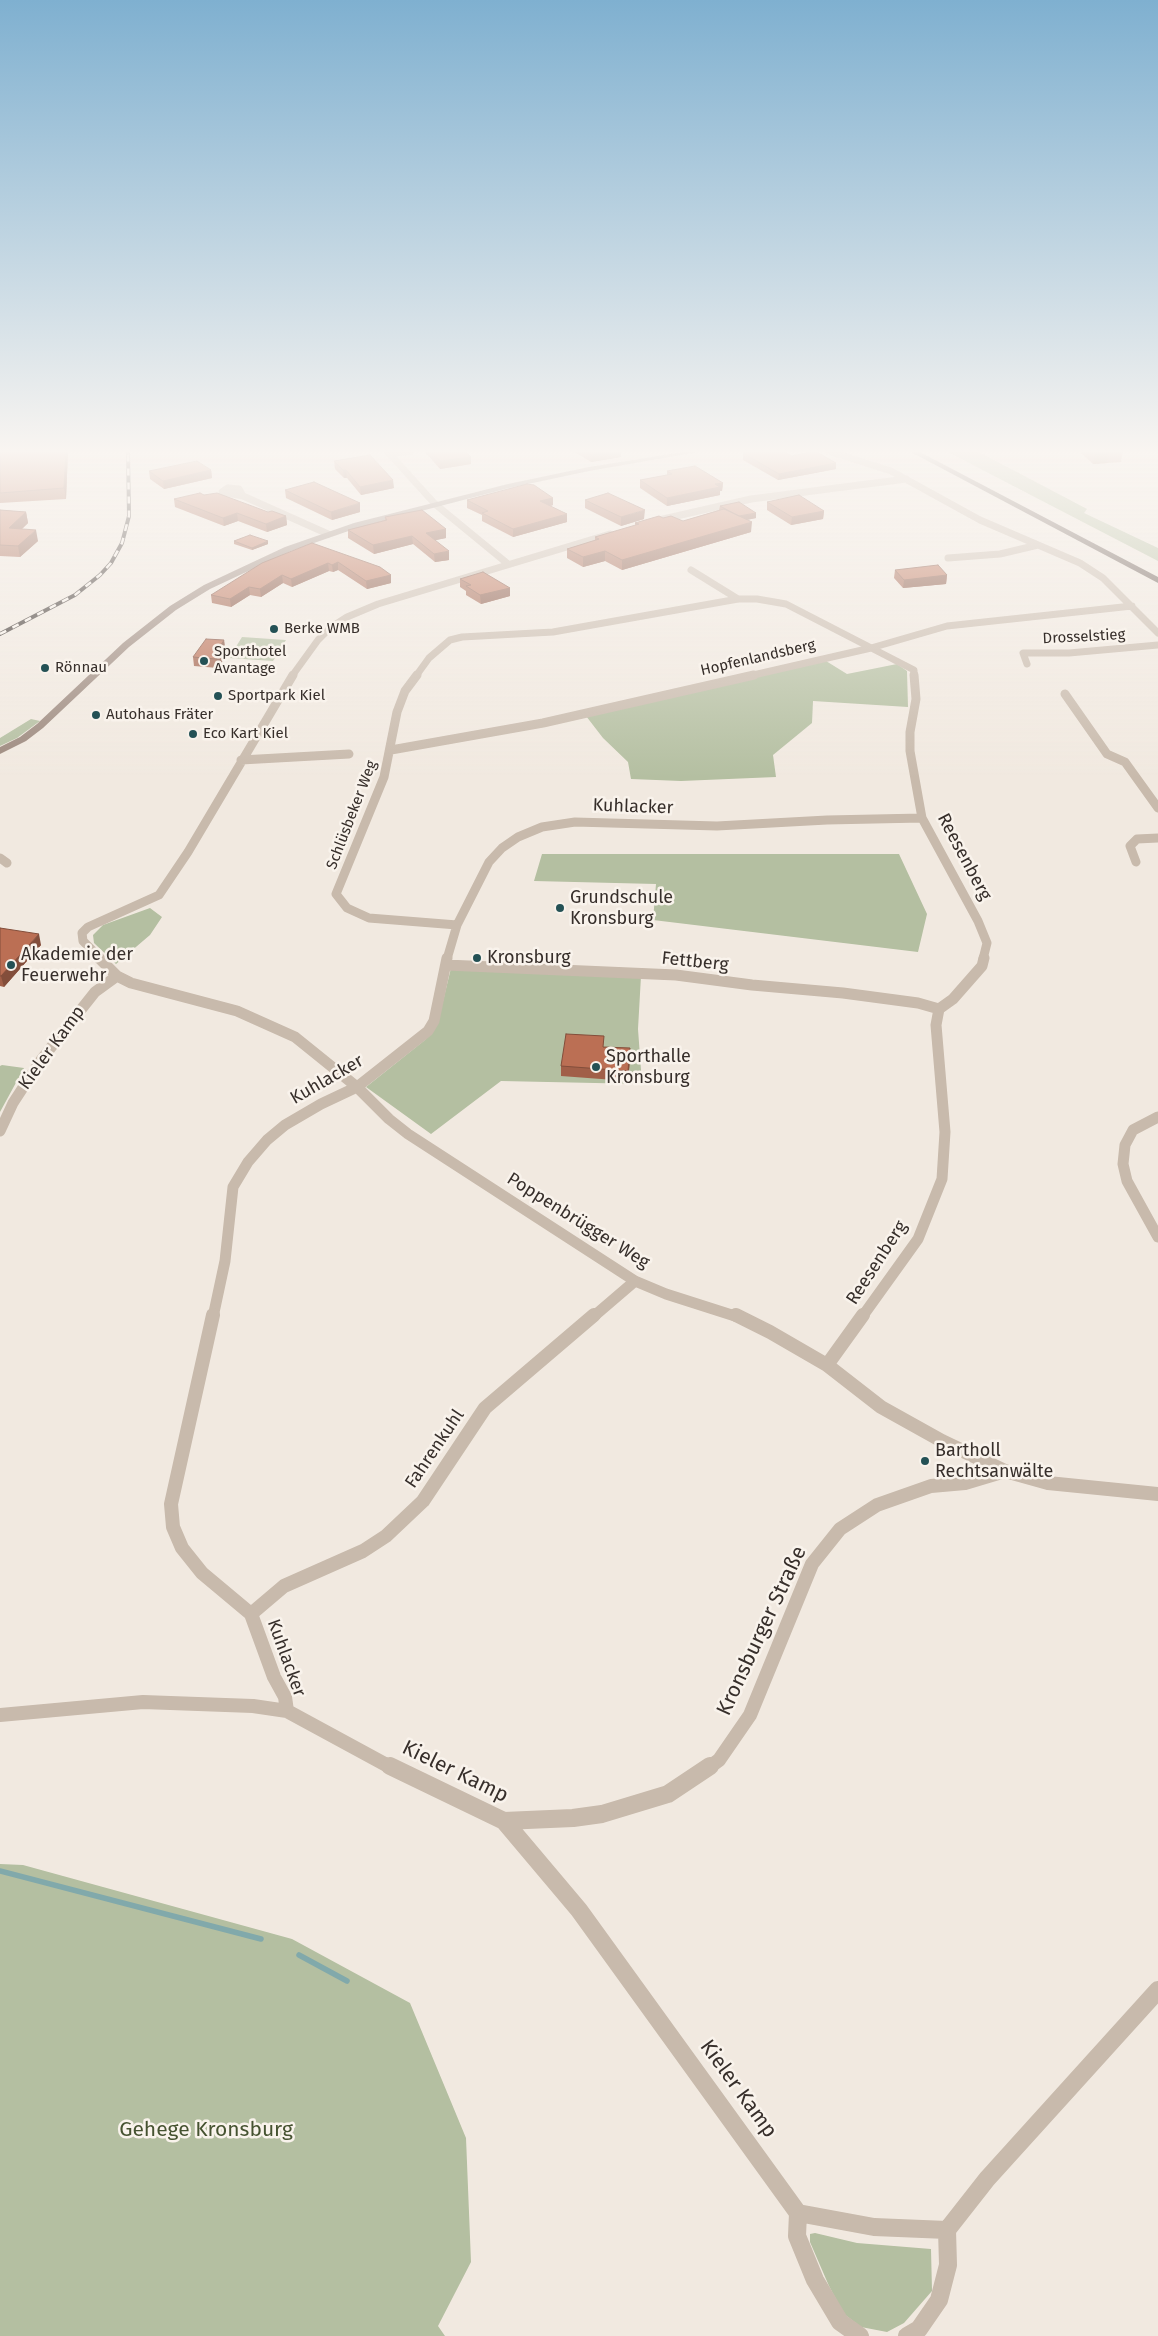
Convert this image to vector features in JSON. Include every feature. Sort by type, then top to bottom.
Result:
[{"type":"highway","points":[[1120,560],[1158,580]]},
{"type":"highway","points":[[1137,560],[1158,571]]},
{"type":"main road","points":[[0,751],[40,726],[126,645],[173,608],[207,588],[263,560]]},
{"type":"street","points":[[503,560],[508,564]]},
{"type":"street","points":[[241,760],[308,652],[330,628],[347,617],[396,598],[522,560]]},
{"type":"street","points":[[1073,560],[1092,570],[1132,606],[1158,633]]},
{"type":"street","points":[[691,570],[738,599]]},
{"type":"street","name":"Reesenberg","points":[[454,638],[554,632],[738,599],[766,600],[786,604],[914,670],[916,699],[910,732],[910,751],[912,771],[922,818],[978,921],[987,943],[982,966],[953,999],[938,1009],[936,1025],[945,1132],[942,1179],[918,1239],[827,1365]]},
{"type":"street","name":"Hopfenlandsberg","points":[[391,750],[534,725],[872,648],[948,626],[1132,606]]},
{"type":"street","name":"Schlüsbeker Weg","points":[[454,638],[429,658],[405,691],[397,712],[391,750],[371,812],[336,894],[347,908],[369,918],[457,925]]},
{"type":"street","name":"Drosselstieg","points":[[1027,664],[1023,653],[1076,653],[1158,645]]},
{"type":"street","points":[[1065,694],[1107,754],[1125,762],[1158,808]]},
{"type":"street","points":[[241,760],[349,754]]},
{"type":"street","name":"Poppenbrügger Weg","points":[[241,760],[188,852],[159,895],[88,927],[82,933],[82,941],[117,976],[149,988],[230,1009],[276,1027],[295,1037],[357,1087],[389,1119],[408,1134],[635,1281],[666,1294],[728,1312],[770,1332],[827,1365],[881,1407],[942,1441],[1005,1471],[1048,1482],[1158,1494]]},
{"type":"street","name":"Kuhlacker","points":[[287,1711],[285,1697],[274,1677],[251,1614],[202,1572],[182,1548],[173,1527],[171,1504],[225,1261],[233,1187],[257,1151],[285,1125],[321,1104],[357,1087],[428,1031],[434,1021],[457,925],[489,862],[502,848],[518,836],[542,827],[575,822],[717,826],[827,820],[922,818]]},
{"type":"street","points":[[1136,862],[1130,846],[1138,839],[1158,838]]},
{"type":"street","name":"Fettberg","points":[[446,965],[676,975],[890,999],[918,1003],[938,1009]]},
{"type":"street","name":"Kieler Kamp","points":[[0,1131],[13,1103],[41,1060],[95,992],[117,976]]},
{"type":"street","points":[[1158,1117],[1133,1130],[1125,1145],[1123,1164],[1127,1181],[1158,1237]]},
{"type":"street","name":"Fahrenkuhl","points":[[251,1614],[284,1586],[363,1551],[386,1536],[424,1501],[485,1408],[635,1281]]},
{"type":"street","name":"Kronsburger Straße","points":[[504,1821],[573,1818],[602,1814],[668,1794],[719,1760],[750,1715],[812,1564],[840,1529],[877,1506],[931,1486],[965,1483],[1005,1471]]},
{"type":"street","name":"Kieler Kamp","points":[[0,1715],[143,1702],[244,1705],[287,1711],[404,1774],[504,1821],[528,1852],[579,1910],[798,2213]]},
{"type":"street","points":[[907,2336],[919,2329],[939,2300],[948,2265],[947,2230],[987,2179],[1158,1990]]},
{"type":"street","points":[[860,2336],[840,2322],[815,2280],[797,2236],[798,2213],[874,2227],[947,2230]]},
{"type":"green space","points":[[242,637],[286,640],[273,661],[229,658]]},
{"type":"green space","points":[[826,661],[847,674],[897,664],[907,671],[908,707],[813,701],[812,723],[773,755],[776,777],[681,781],[631,779],[628,762],[603,738],[586,716]]},
{"type":"green space","points":[[31,719],[40,721],[17,738],[0,746],[0,738]]},
{"type":"green space","points":[[542,854],[899,854],[927,914],[918,952],[653,920],[656,884],[534,881]]},
{"type":"green space","points":[[150,908],[162,917],[150,935],[116,964],[94,943],[93,935],[103,925]]},
{"type":"green space","points":[[451,968],[641,976],[638,1029],[642,1084],[501,1081],[431,1134],[366,1087],[425,1040],[438,1022]]},
{"type":"green space","points":[[0,1066],[24,1068],[0,1112]]},
{"type":"green space","name":"Gehege Kronsburg","points":[[0,1864],[23,1865],[292,1939],[410,2003],[466,2138],[471,2262],[438,2326],[445,2336],[0,2336]]},
{"type":"green space","points":[[815,2233],[857,2243],[931,2249],[932,2291],[904,2323],[887,2332],[861,2327],[844,2314],[829,2286],[810,2242],[810,2234]]},
{"type":"building","points":[[269,560],[360,560],[380,567],[391,575],[366,581],[338,562],[332,565],[328,563],[291,579],[282,575],[260,589],[249,587],[230,599],[211,595]]},
{"type":"building","points":[[938,565],[947,575],[904,580],[895,570]]},
{"type":"building","points":[[483,572],[510,588],[480,595],[466,586],[471,585],[460,579]]},
{"type":"building","points":[[206,639],[224,640],[219,648],[224,648],[216,659],[193,657]]},
{"type":"building","points":[[0,928],[39,934],[1,976],[0,976]]},
{"type":"building","points":[[566,1034],[604,1036],[603,1047],[630,1048],[628,1071],[561,1066]]},
{"type":"waterway","points":[[0,1871],[261,1939]]},
{"type":"waterway","points":[[299,1955],[347,1981]]},
{"type":"railway","points":[[0,634],[75,595],[100,575],[113,560]]},
{"type":"place","name":"Berke WMB","points":[[274,629]]},
{"type":"place","name":"Sporthotel Avantage","points":[[204,661]]},
{"type":"place","name":"Rönnau","points":[[45,668]]},
{"type":"place","name":"Sportpark Kiel","points":[[218,696]]},
{"type":"place","name":"Autohaus Fräter","points":[[96,715]]},
{"type":"place","name":"Eco Kart Kiel","points":[[193,734]]},
{"type":"place","name":"Grundschule Kronsburg","points":[[560,908]]},
{"type":"place","name":"Kronsburg","points":[[477,958]]},
{"type":"place","name":"Akademie der Feuerwehr","points":[[11,965]]},
{"type":"place","name":"Sporthalle Kronsburg","points":[[596,1067]]},
{"type":"place","name":"Bartholl Rechtsanwälte","points":[[925,1461]]}]
